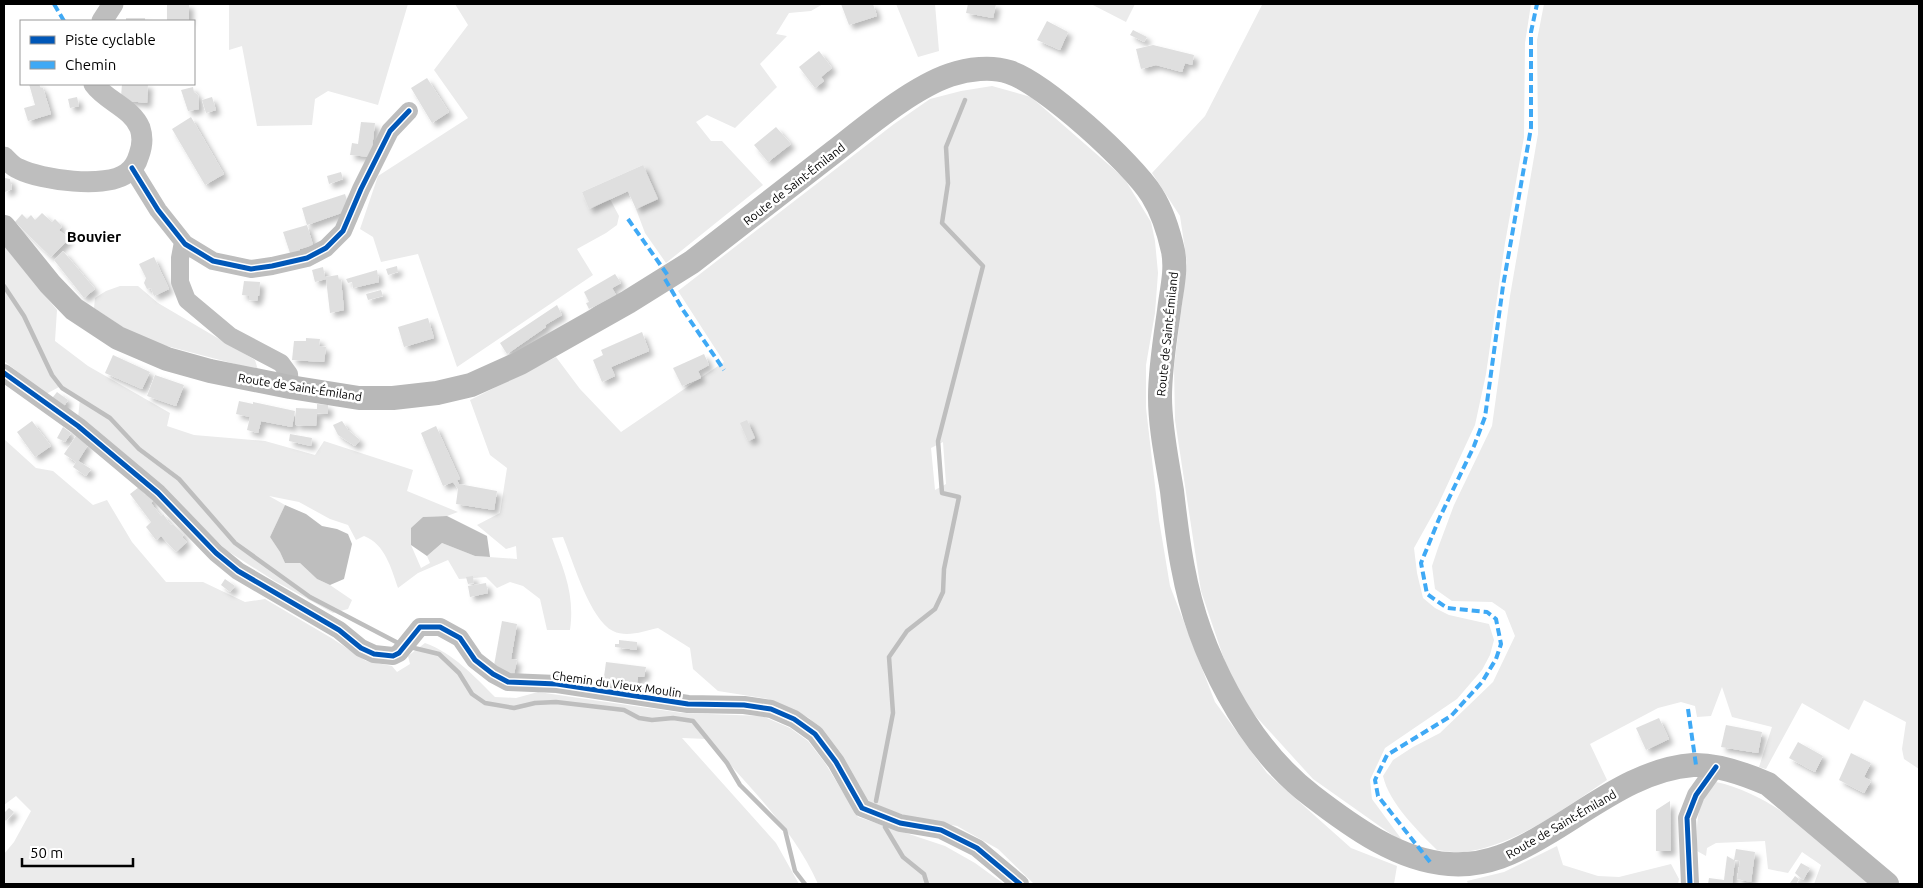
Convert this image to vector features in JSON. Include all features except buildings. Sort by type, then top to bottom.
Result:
[{"type":"main road","name":"Route de Saint-Émiland","points":[[4,227],[50,284],[74,309],[118,338],[167,359],[210,371],[359,398],[392,398],[437,393],[479,381],[520,362],[628,302],[692,262],[866,128],[927,84],[953,74],[978,69],[1006,71],[1029,81],[1088,127],[1125,163],[1153,196],[1166,228],[1174,255],[1174,277],[1165,337],[1160,398],[1163,432],[1183,570],[1195,617],[1226,691],[1282,770],[1310,795],[1354,826],[1397,851],[1430,862],[1470,864],[1494,860],[1522,848],[1637,780],[1662,770],[1696,765],[1716,768],[1744,774],[1768,784],[1887,884]]},
{"type":"street","points":[[103,20],[113,4]]},
{"type":"street","points":[[4,157],[18,169],[43,177],[92,182],[114,179],[127,174],[136,163],[142,146],[140,128],[131,115],[95,85]]},
{"type":"street","points":[[132,168],[158,210],[183,242],[213,261],[250,269],[307,258],[326,248],[343,231],[361,189],[390,131],[409,111]]},
{"type":"street","points":[[183,242],[180,258],[180,282],[187,300],[230,336],[281,363],[289,374],[290,387]]},
{"type":"street","name":"Chemin du Vieux Moulin","points":[[4,373],[78,426],[158,493],[216,553],[238,571],[339,630],[361,648],[374,654],[394,656],[399,653],[420,627],[440,627],[460,638],[475,660],[493,674],[508,682],[557,684],[688,704],[744,705],[770,709],[794,719],[815,734],[836,762],[862,808],[900,823],[941,830],[977,848],[1020,884]]},
{"type":"street","points":[[1690,884],[1687,818],[1696,795],[1716,768]]},
{"type":"shaded area","points":[[229,4],[408,4],[378,105],[328,91],[315,99],[312,125],[257,126],[242,46],[229,50]]},
{"type":"shaded area","points":[[455,4],[823,4],[811,11],[789,13],[776,34],[787,36],[760,64],[777,87],[735,128],[707,115],[696,122],[711,141],[722,141],[763,185],[666,263],[645,233],[636,209],[643,165],[582,192],[589,208],[610,199],[619,216],[617,225],[577,249],[593,275],[457,367],[418,254],[381,262],[373,237],[360,229],[378,176],[468,118],[434,70],[468,25]]},
{"type":"shaded area","points":[[896,4],[935,4],[939,51],[918,57]]},
{"type":"shaded area","points":[[1091,4],[1135,4],[1126,22]]},
{"type":"shaded area","points":[[1260,4],[1531,4],[1525,43],[1524,137],[1505,243],[1486,374],[1475,425],[1438,505],[1414,548],[1423,598],[1435,608],[1449,615],[1489,624],[1494,640],[1490,655],[1482,670],[1457,699],[1385,748],[1370,780],[1372,799],[1405,844],[1313,779],[1251,711],[1231,680],[1201,591],[1175,420],[1174,367],[1187,263],[1180,216],[1152,173],[1205,116],[1262,5]]},
{"type":"shaded area","points":[[1544,4],[1919,4],[1919,769],[1904,759],[1902,749],[1906,722],[1864,700],[1849,730],[1802,703],[1766,769],[1759,767],[1772,727],[1732,717],[1722,687],[1711,716],[1697,717],[1695,706],[1681,702],[1658,708],[1590,744],[1607,780],[1557,814],[1502,842],[1464,852],[1450,852],[1437,850],[1413,825],[1391,796],[1383,776],[1393,760],[1440,733],[1493,682],[1515,636],[1505,611],[1492,602],[1452,601],[1435,589],[1432,566],[1454,505],[1492,426],[1510,296],[1538,134],[1537,40]]},
{"type":"shaded area","points":[[992,86],[1031,97],[1124,178],[1151,222],[1158,273],[1155,313],[1146,365],[1146,408],[1159,520],[1170,586],[1215,702],[1267,773],[1351,848],[1397,866],[1394,884],[1034,884],[998,849],[957,826],[914,818],[869,804],[837,750],[809,718],[768,699],[718,691],[693,669],[690,648],[658,628],[630,634],[613,631],[605,625],[590,603],[563,537],[552,538],[570,594],[570,630],[547,630],[540,599],[523,586],[510,582],[497,588],[486,577],[459,579],[448,560],[418,573],[398,588],[386,558],[371,540],[364,536],[356,540],[348,525],[330,519],[299,502],[269,496],[285,505],[270,537],[285,563],[300,563],[317,579],[330,585],[352,600],[348,609],[333,613],[273,580],[226,550],[162,486],[78,418],[80,399],[61,386],[46,394],[4,361],[4,246],[57,310],[55,341],[88,366],[170,413],[167,426],[194,435],[265,441],[315,455],[324,441],[413,470],[407,491],[458,512],[447,516],[423,517],[411,545],[421,568],[430,563],[427,556],[442,543],[475,556],[517,559],[516,546],[506,549],[477,525],[500,513],[507,468],[490,455],[470,400],[556,357],[580,389],[621,432],[724,362],[678,291],[894,124],[930,99]],"holes":[[[943,442],[946,484],[935,490],[931,448]]]},
{"type":"shaded area","points":[[120,286],[138,286],[158,303],[255,360],[258,370],[163,345],[132,333],[94,308],[95,298],[106,291]]},
{"type":"shaded area","points":[[4,439],[36,468],[53,471],[93,505],[107,500],[132,542],[166,582],[203,582],[245,602],[265,599],[366,661],[392,666],[397,672],[410,664],[408,656],[425,643],[454,659],[495,697],[516,698],[538,692],[682,713],[762,716],[790,728],[808,741],[825,763],[858,817],[945,846],[975,863],[1004,884],[818,884],[808,864],[783,826],[707,739],[682,738],[776,843],[799,884],[4,884],[4,854],[14,842],[31,811],[16,796],[4,805]]},
{"type":"shaded area","points":[[285,505],[306,514],[322,526],[337,529],[348,534],[352,544],[344,579],[330,585],[317,579],[300,563],[285,563],[270,537]]},
{"type":"shaded area","points":[[447,516],[487,536],[490,557],[475,556],[442,543],[427,556],[411,545],[411,528],[423,517]]},
{"type":"shaded area","points":[[1716,782],[1759,798],[1779,810],[1817,838],[1870,884],[1814,884],[1821,865],[1802,852],[1788,873],[1768,869],[1765,841],[1716,843],[1707,848],[1706,856],[1697,851],[1697,822],[1701,806]]},
{"type":"shaded area","points":[[1557,846],[1563,865],[1598,876],[1619,877],[1671,864],[1679,879],[1678,884],[1468,884],[1467,881],[1504,872]]},
{"type":"waterway","points":[[876,801],[893,713],[889,657],[907,631],[935,609],[943,592],[944,569],[959,497],[942,493],[938,441],[983,266],[942,223],[948,183],[946,147],[965,100]]},
{"type":"waterway","points":[[4,286],[24,316],[52,375],[62,388],[110,418],[139,449],[179,479],[235,543],[310,597],[400,644]]},
{"type":"waterway","points":[[410,647],[439,654],[459,673],[472,694],[485,703],[514,708],[535,703],[556,702],[624,710],[639,718],[652,720],[673,718],[693,721],[727,763],[740,785],[785,830],[795,871],[805,884]]},
{"type":"waterway","points":[[885,827],[903,857],[924,874],[927,884]]},
{"type":"marked path","points":[[54,4],[63,20]]},
{"type":"marked path","points":[[1430,862],[1378,796],[1375,780],[1387,755],[1451,716],[1482,682],[1496,659],[1501,644],[1496,619],[1487,612],[1447,608],[1427,594],[1421,563],[1439,519],[1474,446],[1485,417],[1503,286],[1531,128],[1531,32],[1537,4]]},
{"type":"marked path","points":[[628,219],[669,277]]},
{"type":"marked path","points":[[665,279],[683,310],[724,370]]},
{"type":"marked path","points":[[1688,709],[1696,765]]},
{"type":"cycle path","points":[[132,168],[158,210],[185,244],[213,261],[251,269],[272,266],[307,258],[326,248],[343,231],[361,189],[390,131],[409,111]]},
{"type":"cycle path","points":[[4,373],[78,426],[158,493],[216,553],[238,571],[339,630],[361,648],[374,654],[393,656],[399,653],[420,627],[440,627],[460,638],[475,660],[493,674],[508,682],[557,684],[688,704],[744,705],[771,709],[794,719],[815,734],[836,762],[862,808],[900,823],[941,830],[977,848],[1020,884]]},
{"type":"cycle path","points":[[1690,884],[1687,818],[1696,795],[1716,767]]},
{"type":"district","name":"Bouvier","points":[[94,236]]}]
